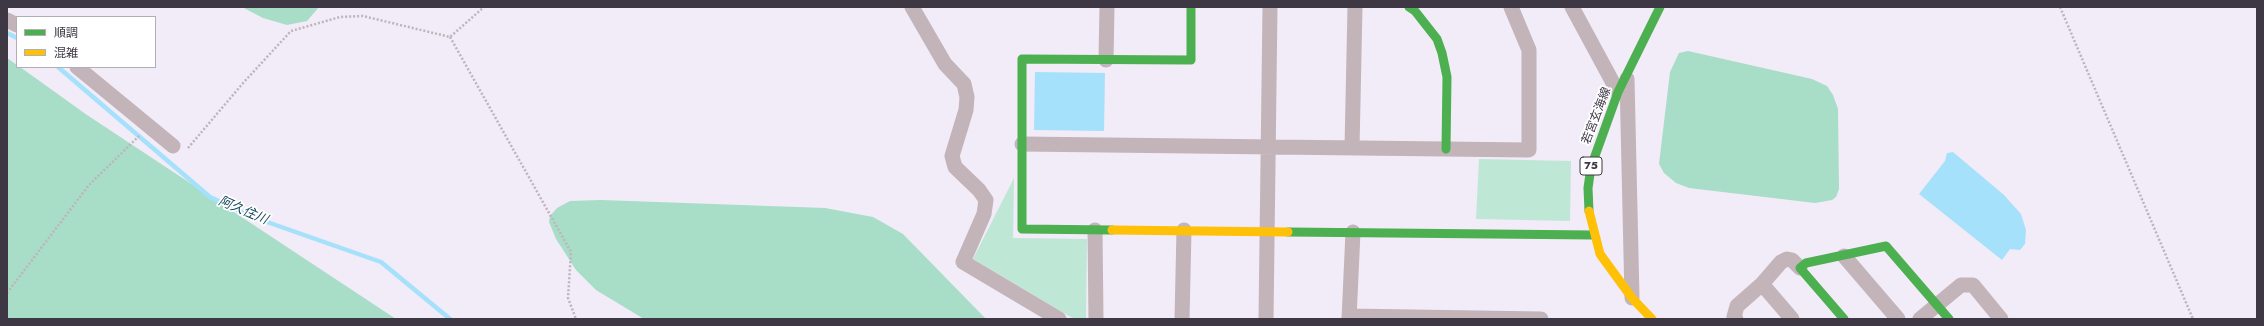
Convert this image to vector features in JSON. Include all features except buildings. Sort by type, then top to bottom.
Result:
[{"type":"street","points":[[912,7],[945,64],[964,84],[968,97],[966,110],[952,156],[956,167],[980,190],[986,200],[984,214],[963,262],[1059,319]]},
{"type":"street","points":[[1106,60],[1107,7]]},
{"type":"street","points":[[1191,7],[1190,60],[1022,59],[1022,229],[1594,235]]},
{"type":"street","points":[[1266,319],[1270,7]]},
{"type":"street","points":[[1352,148],[1355,7]]},
{"type":"street","points":[[1409,7],[1415,12],[1437,39],[1442,53],[1447,77],[1446,149]]},
{"type":"street","points":[[1022,144],[1529,150],[1529,50],[1511,7]]},
{"type":"street","points":[[1572,7],[1618,92]]},
{"type":"street","name":"若宮玄海線","points":[[1652,319],[1632,298],[1600,254],[1588,208],[1588,188],[1591,167],[1618,92],[1660,7]]},
{"type":"street","points":[[7,20],[16,24]]},
{"type":"street","points":[[78,68],[148,127],[173,146]]},
{"type":"street","points":[[1627,72],[1632,298]]},
{"type":"street","points":[[1095,230],[1096,319]]},
{"type":"street","points":[[1182,319],[1184,230]]},
{"type":"street","points":[[1353,232],[1349,318],[1541,319]]},
{"type":"street","points":[[1800,268],[1806,263],[1886,246],[1949,319]]},
{"type":"street","points":[[1844,256],[1898,319]]},
{"type":"street","points":[[1736,319],[1734,317],[1737,306],[1762,284],[1785,259],[1792,260],[1800,268],[1844,319]]},
{"type":"street","points":[[1762,284],[1792,319]]},
{"type":"street","points":[[1920,319],[1961,285],[1973,285],[2001,319]]},
{"type":"path","points":[[450,37],[484,7]]},
{"type":"path","points":[[2060,7],[2193,319]]},
{"type":"path","points":[[173,146],[184,153],[244,82],[291,31],[340,17],[363,16],[450,37],[571,252],[568,298],[576,319]]},
{"type":"path","points":[[7,293],[89,185],[148,127]]},
{"type":"green space","points":[[242,7],[319,7],[307,21],[287,25],[263,18]]},
{"type":"green space","points":[[1688,51],[1812,79],[1827,86],[1833,95],[1838,109],[1839,189],[1836,197],[1832,200],[1815,203],[1689,188],[1676,183],[1664,173],[1659,164],[1670,72],[1679,53]]},
{"type":"green space","points":[[7,58],[16,64],[16,68],[21,68],[87,115],[396,319],[7,319]]},
{"type":"green space","points":[[1479,159],[1571,161],[1570,221],[1476,219]]},
{"type":"green space","points":[[1014,178],[1013,238],[1087,239],[1086,319],[1074,319],[973,259]]},
{"type":"green space","points":[[601,200],[825,208],[873,217],[903,234],[986,319],[644,319],[596,290],[576,270],[556,239],[549,222],[550,216],[557,208],[570,201]]},
{"type":"water","points":[[1035,72],[1105,73],[1104,131],[1034,130]]},
{"type":"water","points":[[1953,152],[2004,195],[2021,214],[2026,230],[2025,244],[2020,250],[2010,249],[2002,260],[1919,194],[1945,161],[1947,153]]},
{"type":"waterway","name":"阿久住川","points":[[7,33],[16,38]]},
{"type":"waterway","name":"阿久住川","points":[[59,68],[210,197],[250,216],[381,262],[450,319]]},
{"type":"traffic: fast","points":[[1112,230],[1022,229],[1022,59],[1191,60],[1191,7]]},
{"type":"traffic: fast","points":[[1409,7],[1415,11],[1437,39],[1442,53],[1447,77],[1446,149]]},
{"type":"traffic: fast","points":[[1589,211],[1588,188],[1591,167],[1618,92],[1660,7]]},
{"type":"traffic: fast","points":[[1288,232],[1594,235]]},
{"type":"traffic: fast","points":[[1844,319],[1800,268],[1806,263],[1886,246],[1949,319]]},
{"type":"traffic: slow","points":[[1589,211],[1600,254],[1632,298],[1652,319]]},
{"type":"traffic: slow","points":[[1112,230],[1288,232]]}]
